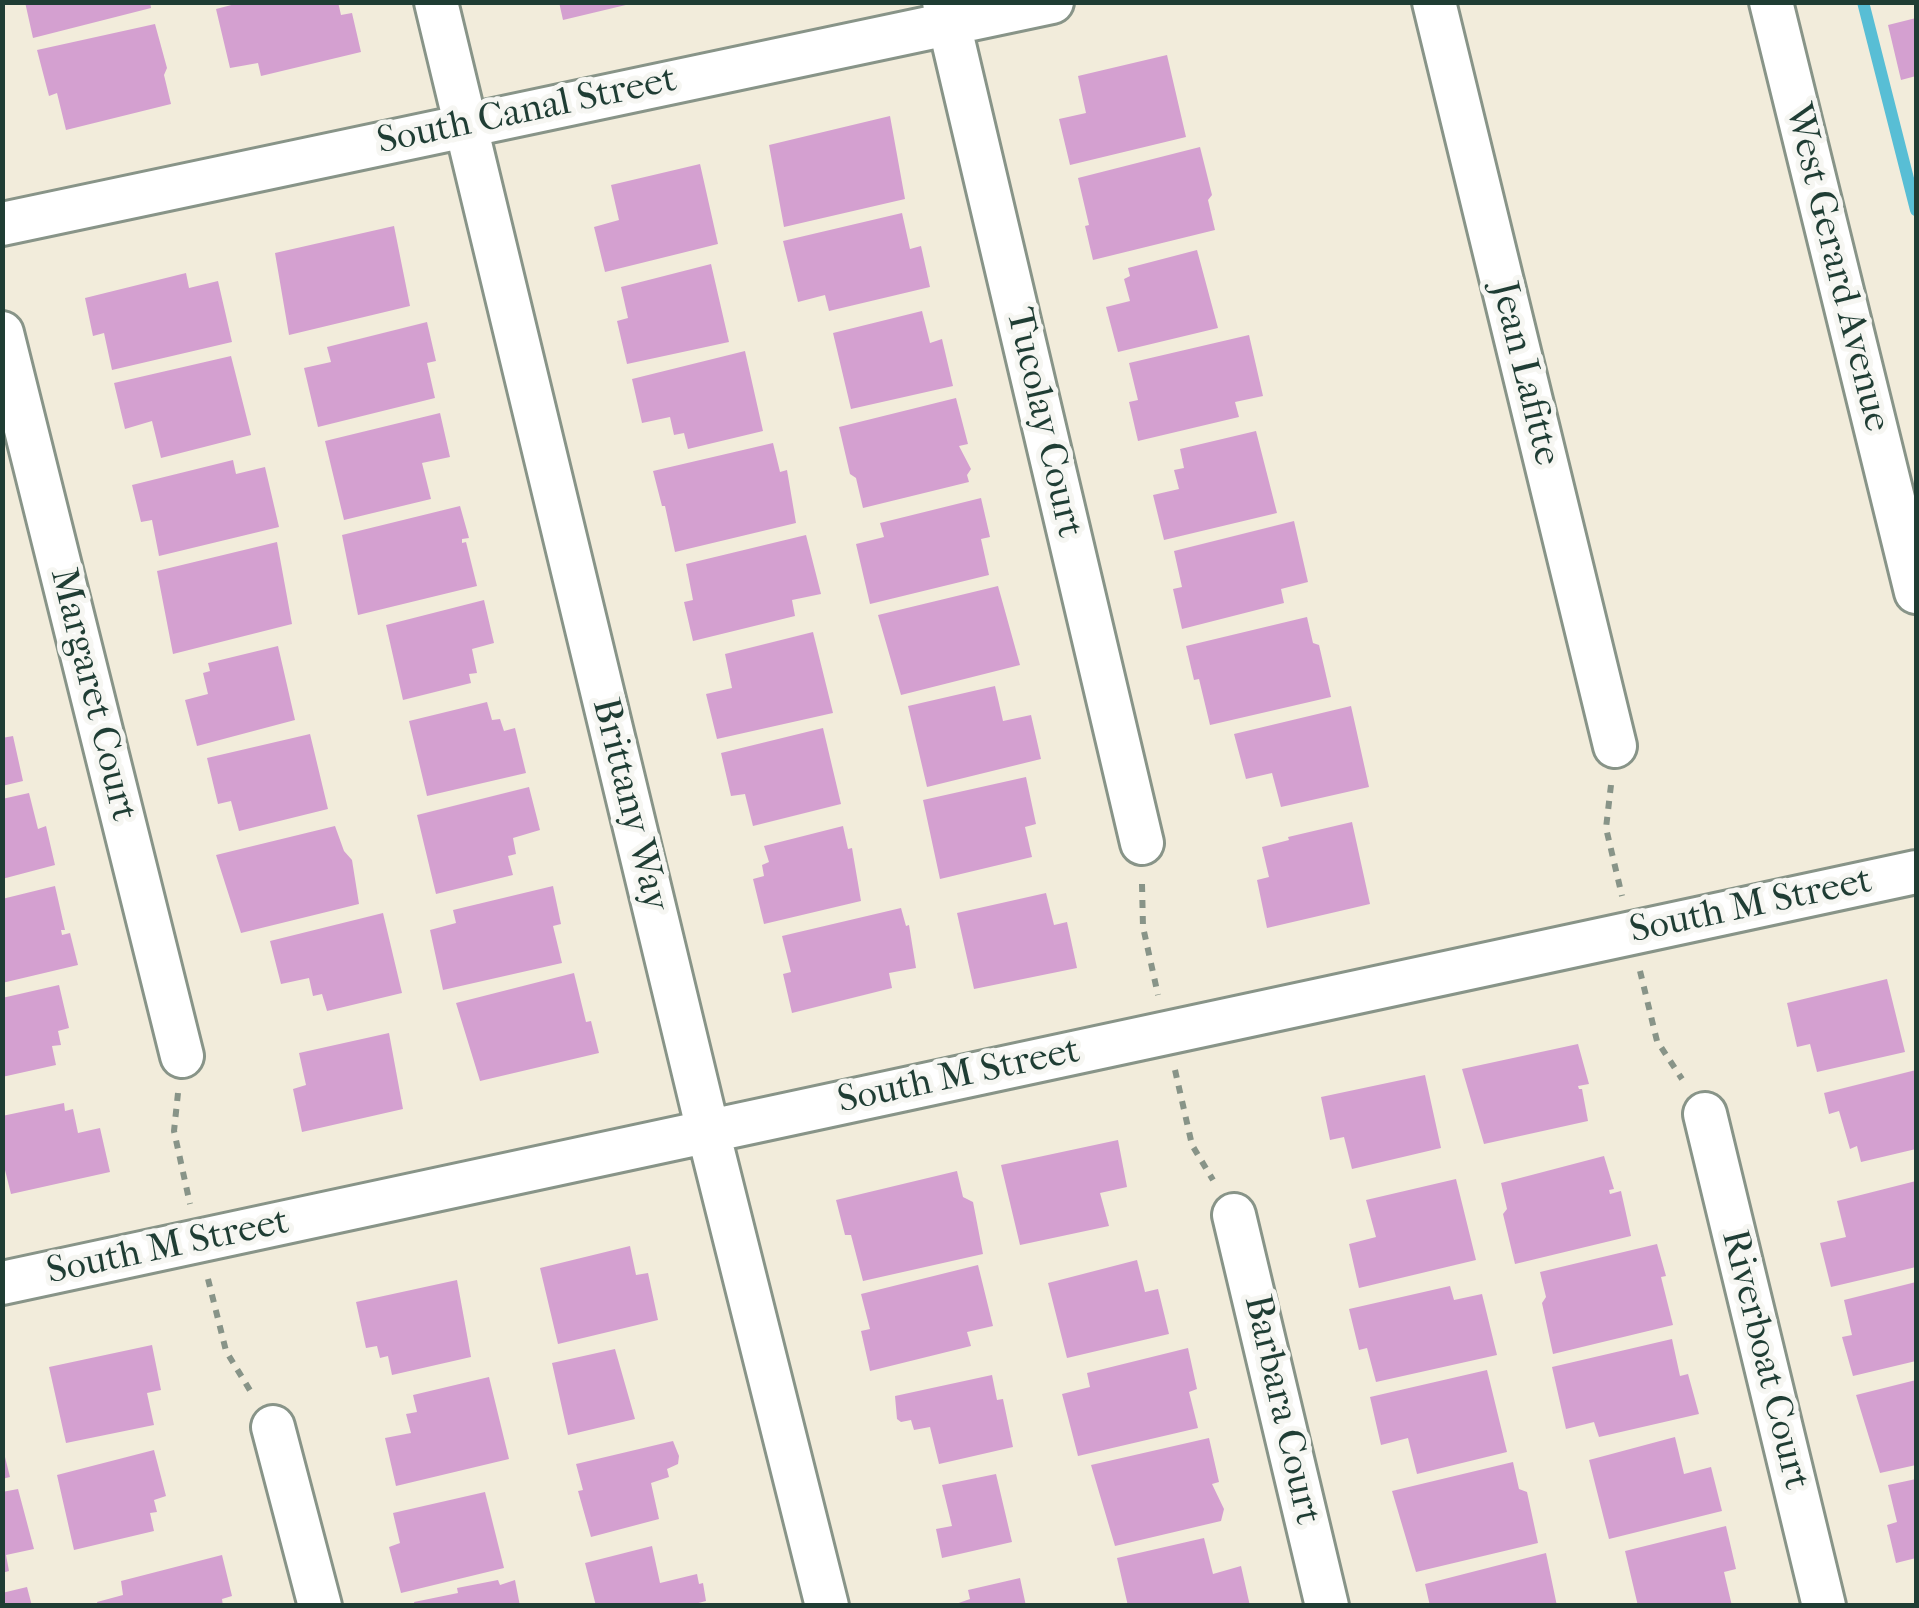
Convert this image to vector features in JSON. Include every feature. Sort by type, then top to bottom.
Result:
[{"type":"street","name":"Brittany Way","points":[[436,2],[708,1132],[827,1606]]},
{"type":"street","name":"South Canal Street","points":[[2,224],[465,124],[947,13],[1052,2]]},
{"type":"street","name":"Jean Lafitte","points":[[1434,2],[1615,746]]},
{"type":"street","name":"West Gerard Avenue","points":[[1771,2],[1916,592]]},
{"type":"street","name":"Tucolay Court","points":[[947,13],[1142,843]]},
{"type":"street","name":"Margaret Court","points":[[2,333],[182,1056]]},
{"type":"street","name":"South M Street","points":[[2,1283],[1916,872]]},
{"type":"street","name":"Riverboat Court","points":[[1705,1114],[1824,1606]]},
{"type":"street","name":"Barbara Court","points":[[1234,1216],[1327,1606]]},
{"type":"street","points":[[274,1427],[320,1606]]},
{"type":"building","points":[[25,2],[150,2],[151,8],[33,38]]},
{"type":"building","points":[[243,2],[338,2],[341,15],[352,13],[361,52],[261,76],[258,63],[230,68],[216,9]]},
{"type":"building","points":[[559,2],[630,2],[630,4],[563,20]]},
{"type":"building","points":[[1916,18],[1916,76],[1901,80],[1888,25]]},
{"type":"building","points":[[155,24],[167,68],[164,75],[171,104],[66,130],[57,93],[49,96],[37,50]]},
{"type":"building","points":[[1167,55],[1186,137],[1070,165],[1059,119],[1086,113],[1078,76]]},
{"type":"building","points":[[890,116],[905,199],[784,227],[769,145]]},
{"type":"building","points":[[1200,147],[1212,195],[1208,200],[1215,230],[1093,260],[1078,178]]},
{"type":"building","points":[[700,164],[718,244],[605,272],[594,227],[619,220],[611,185]]},
{"type":"building","points":[[902,213],[910,249],[921,246],[930,287],[829,311],[825,295],[798,302],[783,241]]},
{"type":"building","points":[[394,226],[410,306],[289,335],[275,253]]},
{"type":"building","points":[[1197,250],[1218,328],[1118,352],[1106,307],[1130,301],[1124,279],[1130,276],[1128,268]]},
{"type":"building","points":[[711,264],[729,342],[627,364],[617,321],[628,318],[621,287]]},
{"type":"building","points":[[186,273],[189,288],[218,281],[232,342],[112,370],[104,333],[93,336],[85,298]]},
{"type":"building","points":[[922,311],[930,343],[942,339],[953,386],[851,409],[833,333]]},
{"type":"building","points":[[427,322],[436,361],[427,363],[435,398],[318,427],[304,368],[331,362],[327,347]]},
{"type":"building","points":[[1249,335],[1263,396],[1235,402],[1239,417],[1138,441],[1129,402],[1138,400],[1129,363]]},
{"type":"building","points":[[745,351],[763,431],[688,449],[684,433],[674,435],[670,417],[642,423],[632,379]]},
{"type":"building","points":[[231,356],[251,435],[161,458],[152,421],[125,429],[114,383]]},
{"type":"building","points":[[956,398],[968,444],[959,446],[971,469],[967,475],[969,482],[863,508],[839,427]]},
{"type":"building","points":[[440,413],[450,457],[422,463],[431,499],[344,520],[325,441]]},
{"type":"building","points":[[1256,431],[1277,513],[1164,540],[1153,495],[1179,489],[1174,470],[1184,468],[1180,449]]},
{"type":"building","points":[[773,443],[780,472],[787,470],[796,523],[675,552],[653,471]]},
{"type":"building","points":[[233,460],[236,474],[265,467],[279,527],[159,556],[152,520],[141,522],[132,485]]},
{"type":"building","points":[[981,498],[990,537],[981,539],[989,575],[870,604],[856,544],[884,537],[880,523]]},
{"type":"building","points":[[460,506],[469,538],[462,539],[462,543],[466,542],[477,586],[358,615],[342,535]]},
{"type":"building","points":[[1294,521],[1308,582],[1281,589],[1284,603],[1182,629],[1173,589],[1182,587],[1174,551]]},
{"type":"building","points":[[806,535],[821,594],[792,600],[795,616],[693,641],[684,602],[693,600],[686,564]]},
{"type":"building","points":[[277,542],[292,624],[173,654],[157,571]]},
{"type":"building","points":[[998,586],[1020,665],[901,695],[878,615]]},
{"type":"building","points":[[484,600],[494,643],[472,649],[477,673],[469,674],[471,683],[403,700],[386,625]]},
{"type":"building","points":[[1307,617],[1313,643],[1319,645],[1331,697],[1210,725],[1186,646]]},
{"type":"building","points":[[813,632],[833,713],[717,739],[706,694],[732,688],[725,654]]},
{"type":"building","points":[[278,646],[295,720],[197,746],[185,700],[208,694],[203,673],[210,671],[208,663]]},
{"type":"building","points":[[995,686],[1003,721],[1031,715],[1041,759],[927,787],[908,706]]},
{"type":"building","points":[[487,702],[492,720],[500,719],[504,731],[515,728],[526,773],[427,796],[409,721]]},
{"type":"building","points":[[1351,706],[1369,787],[1281,807],[1272,773],[1246,779],[1234,734]]},
{"type":"building","points":[[823,728],[841,804],[753,826],[745,794],[731,796],[721,753]]},
{"type":"building","points":[[310,734],[328,809],[239,831],[231,801],[218,804],[207,758]]},
{"type":"building","points":[[13,736],[23,781],[2,786],[2,738]]},
{"type":"building","points":[[1026,777],[1036,824],[1025,827],[1032,857],[940,879],[923,800]]},
{"type":"building","points":[[529,787],[540,830],[513,838],[516,854],[508,856],[513,875],[436,894],[417,815]]},
{"type":"building","points":[[29,793],[38,829],[46,826],[55,865],[2,879],[2,799]]},
{"type":"building","points":[[1352,822],[1370,904],[1267,928],[1257,880],[1269,877],[1262,847]]},
{"type":"building","points":[[335,826],[344,851],[352,860],[359,904],[241,933],[216,855]]},
{"type":"building","points":[[843,826],[848,849],[852,848],[861,901],[764,924],[753,879],[764,876],[762,865],[769,862],[764,846]]},
{"type":"building","points":[[55,886],[65,930],[61,930],[62,935],[70,933],[78,965],[2,983],[2,899]]},
{"type":"building","points":[[553,886],[561,924],[553,926],[562,963],[443,990],[430,930],[456,923],[453,910]]},
{"type":"building","points":[[1046,893],[1054,925],[1067,922],[1077,968],[974,989],[957,913]]},
{"type":"building","points":[[901,908],[906,926],[909,925],[916,968],[889,973],[892,988],[792,1013],[783,974],[791,972],[782,936]]},
{"type":"building","points":[[383,913],[402,993],[327,1011],[322,994],[313,996],[309,978],[281,984],[270,941]]},
{"type":"building","points":[[574,973],[586,1022],[591,1021],[599,1053],[480,1081],[456,1003]]},
{"type":"building","points":[[1887,979],[1905,1052],[1817,1072],[1810,1044],[1797,1047],[1787,1003]]},
{"type":"building","points":[[59,985],[69,1028],[58,1031],[61,1045],[52,1046],[56,1065],[2,1077],[2,998]]},
{"type":"building","points":[[389,1033],[403,1109],[302,1132],[293,1089],[306,1085],[299,1053]]},
{"type":"building","points":[[1578,1044],[1589,1084],[1578,1086],[1582,1089],[1588,1121],[1484,1144],[1462,1069]]},
{"type":"building","points":[[1916,1070],[1916,1149],[1861,1162],[1857,1146],[1850,1149],[1839,1111],[1829,1114],[1824,1093]]},
{"type":"building","points":[[1425,1075],[1441,1148],[1352,1169],[1344,1137],[1330,1140],[1321,1097]]},
{"type":"building","points":[[64,1103],[65,1111],[73,1109],[78,1133],[100,1128],[110,1172],[11,1194],[2,1158],[2,1116]]},
{"type":"building","points":[[1118,1140],[1127,1187],[1100,1193],[1109,1226],[1020,1245],[1001,1165]]},
{"type":"building","points":[[1604,1156],[1614,1189],[1609,1190],[1610,1194],[1621,1191],[1631,1236],[1515,1264],[1503,1214],[1507,1209],[1501,1183]]},
{"type":"building","points":[[957,1171],[963,1197],[973,1202],[983,1254],[863,1281],[851,1235],[845,1235],[836,1200]]},
{"type":"building","points":[[1456,1179],[1476,1260],[1359,1288],[1349,1244],[1376,1237],[1366,1200]]},
{"type":"building","points":[[1916,1181],[1916,1267],[1831,1287],[1820,1243],[1846,1237],[1837,1201]]},
{"type":"building","points":[[1657,1244],[1673,1325],[1553,1354],[1540,1272]]},
{"type":"building","points":[[630,1246],[636,1275],[648,1273],[658,1320],[558,1344],[540,1268]]},
{"type":"building","points":[[1137,1260],[1145,1292],[1158,1289],[1169,1334],[1067,1358],[1048,1283]]},
{"type":"building","points":[[978,1265],[993,1326],[967,1332],[971,1346],[870,1371],[861,1331],[870,1329],[861,1294]]},
{"type":"building","points":[[457,1280],[471,1357],[392,1375],[388,1356],[380,1358],[377,1346],[366,1348],[356,1302]]},
{"type":"building","points":[[1916,1282],[1916,1361],[1853,1376],[1842,1337],[1852,1335],[1844,1300]]},
{"type":"building","points":[[1450,1286],[1454,1300],[1482,1294],[1497,1355],[1376,1382],[1367,1348],[1359,1350],[1349,1309]]},
{"type":"building","points":[[1672,1339],[1680,1376],[1688,1374],[1699,1414],[1599,1437],[1594,1422],[1566,1429],[1552,1367]]},
{"type":"building","points":[[152,1345],[161,1390],[147,1393],[154,1425],[66,1443],[49,1367]]},
{"type":"building","points":[[1188,1348],[1197,1389],[1189,1392],[1198,1428],[1078,1456],[1062,1394],[1090,1387],[1087,1373]]},
{"type":"building","points":[[615,1349],[635,1419],[568,1435],[552,1363]]},
{"type":"building","points":[[1487,1370],[1507,1452],[1417,1474],[1408,1438],[1381,1445],[1370,1397]]},
{"type":"building","points":[[992,1375],[997,1400],[1003,1399],[1013,1447],[939,1464],[930,1427],[914,1430],[911,1420],[897,1419],[895,1396]]},
{"type":"building","points":[[489,1377],[509,1459],[396,1486],[385,1438],[411,1433],[406,1414],[417,1412],[413,1395]]},
{"type":"building","points":[[1916,1380],[1916,1465],[1880,1473],[1856,1395]]},
{"type":"building","points":[[1675,1437],[1684,1474],[1711,1467],[1722,1511],[1609,1539],[1589,1460]]},
{"type":"building","points":[[1209,1438],[1219,1482],[1212,1484],[1224,1509],[1221,1521],[1115,1546],[1091,1465]]},
{"type":"building","points":[[673,1441],[678,1464],[667,1469],[669,1477],[651,1483],[659,1519],[591,1537],[578,1491],[583,1490],[576,1464]]},
{"type":"building","points":[[2,1445],[10,1477],[2,1479]]},
{"type":"building","points":[[154,1450],[166,1496],[154,1500],[157,1512],[150,1513],[154,1531],[74,1550],[57,1475]]},
{"type":"building","points":[[1513,1462],[1519,1489],[1527,1492],[1538,1543],[1416,1572],[1392,1491]]},
{"type":"building","points":[[996,1474],[1012,1542],[942,1558],[936,1529],[952,1526],[942,1485]]},
{"type":"building","points":[[1916,1479],[1916,1558],[1896,1563],[1887,1525],[1897,1522],[1888,1485]]},
{"type":"building","points":[[18,1489],[34,1549],[6,1555],[9,1571],[2,1573],[2,1492]]},
{"type":"building","points":[[485,1492],[504,1568],[401,1593],[389,1547],[400,1543],[393,1513]]},
{"type":"building","points":[[1726,1526],[1736,1569],[1724,1572],[1732,1606],[1638,1606],[1625,1551]]},
{"type":"building","points":[[1204,1538],[1213,1574],[1241,1566],[1250,1606],[1128,1606],[1117,1558]]},
{"type":"building","points":[[652,1546],[660,1583],[697,1574],[706,1601],[687,1606],[596,1606],[585,1563]]},
{"type":"building","points":[[1546,1553],[1557,1606],[1430,1606],[1425,1584]]},
{"type":"building","points":[[222,1555],[232,1596],[222,1599],[223,1606],[98,1606],[97,1602],[123,1595],[121,1581]]},
{"type":"building","points":[[1020,1578],[1026,1606],[950,1606],[970,1599],[968,1590]]},
{"type":"building","points":[[498,1580],[500,1585],[515,1580],[520,1606],[415,1606],[414,1602],[458,1593],[457,1588]]},
{"type":"building","points":[[27,1587],[32,1606],[2,1606],[2,1593]]},
{"type":"waterway","points":[[1863,2],[1916,210]]}]
